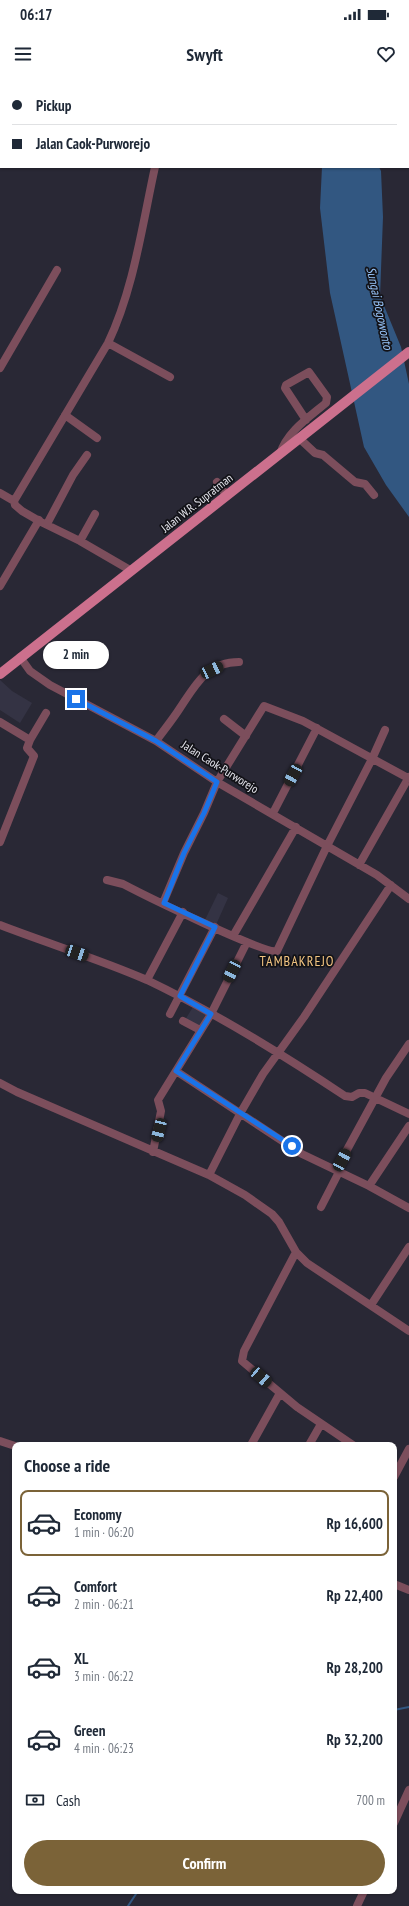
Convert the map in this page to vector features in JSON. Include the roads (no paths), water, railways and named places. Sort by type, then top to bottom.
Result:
[{"type":"main road","name":"Jalan W.R. Supratman","points":[[0,674],[130,570],[300,439],[409,352]]},
{"type":"street","points":[[14,501],[108,343],[116,326],[126,295],[155,168]]},
{"type":"street","points":[[0,368],[57,270]]},
{"type":"street","points":[[108,343],[170,377]]},
{"type":"street","points":[[280,454],[283,444],[287,438],[306,420],[327,400],[327,397],[309,372],[291,382],[285,388],[306,420]]},
{"type":"street","points":[[66,415],[97,438]]},
{"type":"street","points":[[300,439],[315,453],[323,455],[354,482],[365,484],[374,494]]},
{"type":"street","points":[[47,524],[73,475],[87,455]]},
{"type":"street","points":[[217,482],[227,496]]},
{"type":"street","points":[[0,493],[14,501],[15,505],[22,511],[80,541],[130,570]]},
{"type":"street","points":[[80,541],[96,514]]},
{"type":"street","points":[[0,586],[39,520]]},
{"type":"street","name":"Jalan Caok-Purworejo","points":[[20,657],[30,670],[50,685],[156,741],[217,782],[273,813],[359,865],[391,885],[409,899]]},
{"type":"street","points":[[156,741],[195,684],[206,673],[226,663],[239,662]]},
{"type":"street","points":[[164,903],[184,853],[204,813],[217,782],[264,706],[303,721],[408,778],[359,865]]},
{"type":"street","points":[[0,842],[34,756],[27,748],[46,713]]},
{"type":"street","points":[[224,719],[246,736]]},
{"type":"street","points":[[0,722],[30,740]]},
{"type":"street","points":[[273,813],[317,728]]},
{"type":"street","points":[[107,880],[123,884],[246,942],[272,951],[277,951],[385,730]]},
{"type":"street","points":[[233,936],[296,827]]},
{"type":"street","points":[[208,1175],[263,1074],[304,1017],[391,885]]},
{"type":"street","points":[[147,980],[183,912]]},
{"type":"street","points":[[0,924],[39,940],[102,961],[147,980],[180,996],[211,1014],[345,1096],[352,1097],[362,1092],[409,1114]]},
{"type":"street","points":[[170,1014],[215,927]]},
{"type":"street","points":[[153,1152],[162,1112],[158,1100],[211,1014],[246,942]]},
{"type":"street","points":[[183,1021],[200,1030]]},
{"type":"street","points":[[321,1207],[338,1171],[392,1068],[409,1044]]},
{"type":"street","points":[[176,1071],[241,1112],[302,1154],[369,1186],[409,1208]]},
{"type":"street","points":[[0,1083],[17,1092],[208,1175],[245,1195],[272,1214],[279,1222],[296,1252],[307,1263],[409,1331]]},
{"type":"street","points":[[369,1186],[409,1126]]},
{"type":"street","points":[[371,1305],[409,1247]]},
{"type":"street","points":[[296,1252],[242,1356],[242,1361],[297,1407],[348,1442]]},
{"type":"street","points":[[253,1442],[280,1393]]},
{"type":"street","points":[[311,1442],[321,1424]]},
{"type":"street","points":[[0,1441],[12,1445]]},
{"type":"street","points":[[397,1470],[409,1449]]},
{"type":"street","points":[[397,1585],[409,1590]]},
{"type":"street","points":[[397,1816],[409,1790]]},
{"type":"street","points":[[357,1906],[363,1894]]},
{"type":"water","name":"Sungai Bogowonto","points":[[322,168],[380,168],[381,171],[383,217],[380,296],[401,347],[409,384],[409,517],[386,485],[364,447],[330,293],[320,208]]},
{"type":"waterway","points":[[397,1709],[409,1707]]},
{"type":"waterway","points":[[128,1906],[136,1894]]},
{"type":"district","name":"TAMBAKREJO","points":[[297,961]]}]
